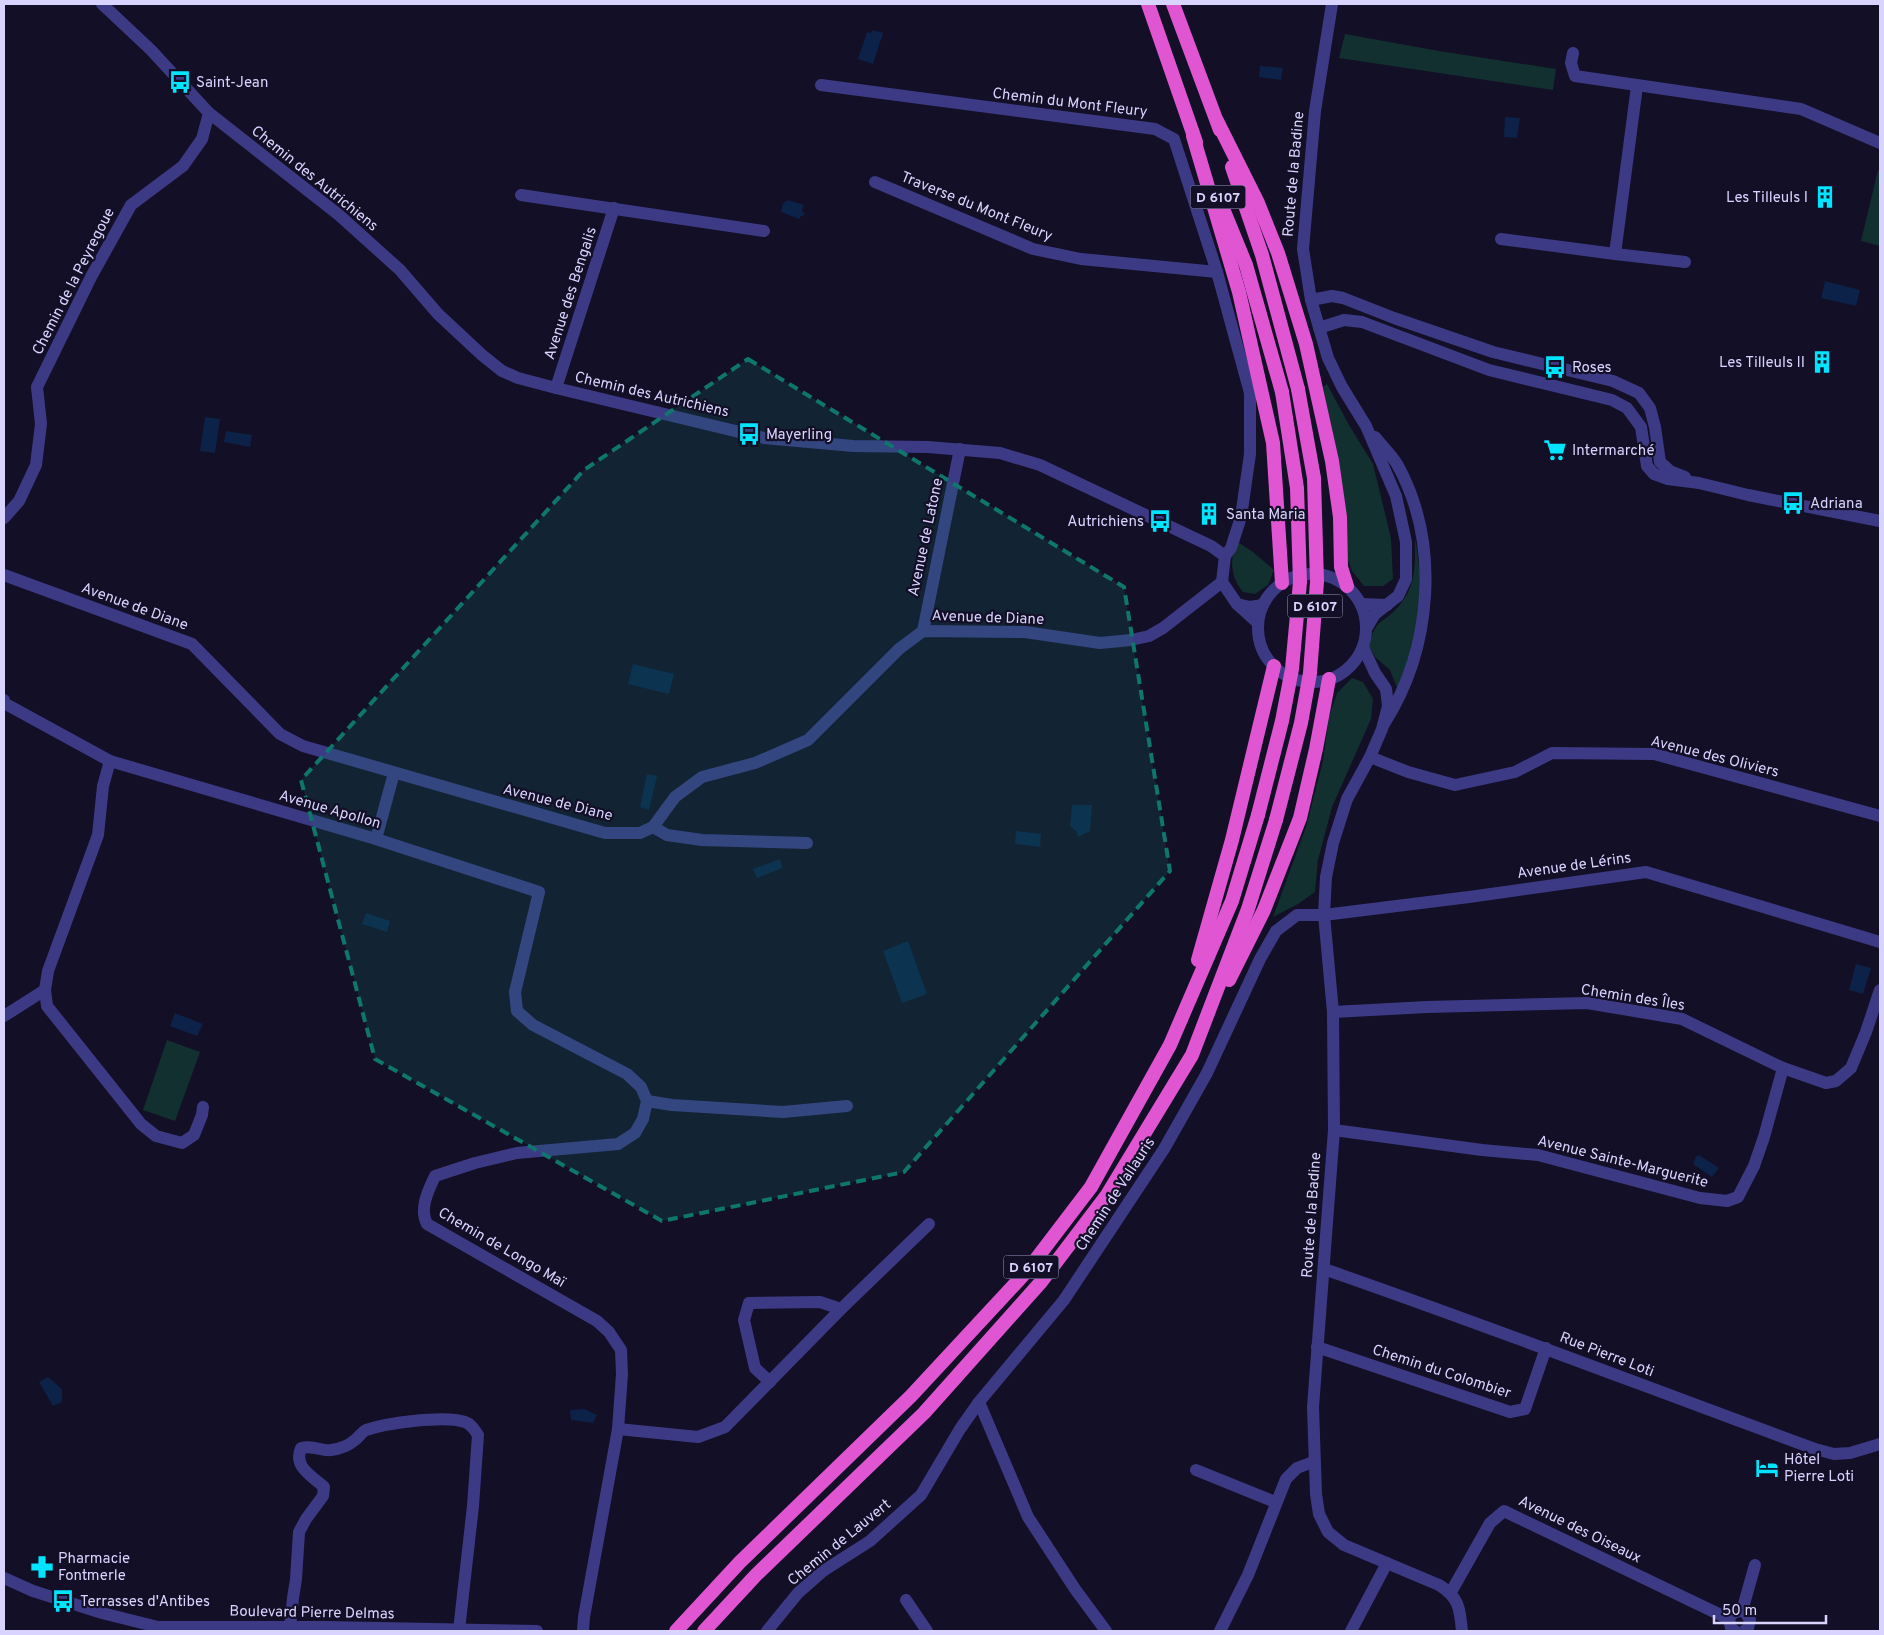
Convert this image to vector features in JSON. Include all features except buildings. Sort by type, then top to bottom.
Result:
[{"type":"highway","name":"D 6107","points":[[676,1631],[740,1562],[910,1396],[1027,1271],[1092,1187],[1170,1045],[1232,901],[1258,815],[1289,686],[1300,582],[1297,488],[1282,392],[1246,265],[1193,136],[1148,4]]},
{"type":"highway","name":"D 6107","points":[[704,1631],[756,1575],[924,1412],[1041,1282],[1107,1195],[1192,1055],[1248,909],[1276,820],[1301,723],[1310,672],[1318,582],[1314,478],[1298,389],[1262,255],[1217,120],[1174,4]]},
{"type":"highway","points":[[1217,120],[1258,203],[1278,253],[1306,344],[1332,461],[1340,517],[1340,567],[1347,586]]},
{"type":"highway","points":[[1193,136],[1239,292],[1273,443],[1282,583]]},
{"type":"highway","points":[[1170,1045],[1202,946],[1232,840],[1274,666]]},
{"type":"highway","points":[[1192,1055],[1264,910],[1300,818],[1316,749],[1329,679]]},
{"type":"street","points":[[102,4],[151,50],[208,114]]},
{"type":"street","name":"Route de la Badine","points":[[1332,4],[1315,111],[1303,243],[1311,300],[1328,358],[1342,387],[1366,426],[1396,462],[1417,514],[1425,554],[1425,593],[1420,635],[1404,689],[1347,799],[1333,843],[1326,877],[1324,915],[1333,1012],[1334,1130],[1313,1407],[1314,1462],[1319,1514],[1328,1532],[1344,1545],[1439,1585],[1451,1592]]},
{"type":"street","points":[[1573,53],[1571,64],[1575,76],[1801,109],[1880,143]]},
{"type":"street","name":"Chemin du Mont Fleury","points":[[821,85],[1155,129],[1165,132],[1174,138],[1217,272]]},
{"type":"street","points":[[1615,254],[1637,86]]},
{"type":"street","name":"Chemin des Autrichiens","points":[[208,114],[334,211],[400,270],[438,314],[482,355],[502,371],[518,378],[764,438],[853,446],[928,446],[1000,453],[1040,465],[1211,546],[1225,556]]},
{"type":"street","name":"Chemin de la Peyregoue","points":[[4,518],[19,501],[36,465],[41,424],[38,387],[91,277],[131,205],[183,166],[202,139],[208,114]]},
{"type":"street","name":"Traverse du Mont Fleury","points":[[875,182],[1033,249],[1081,259],[1217,272]]},
{"type":"street","name":"Avenue des Bengalis","points":[[521,195],[764,230]]},
{"type":"street","name":"Avenue des Bengalis","points":[[556,388],[614,208]]},
{"type":"street","points":[[1501,239],[1685,262]]},
{"type":"street","points":[[1217,272],[1250,393],[1250,454],[1241,517],[1231,548],[1225,556],[1222,582],[1237,604],[1258,623]]},
{"type":"street","points":[[1311,300],[1332,296],[1343,298],[1394,318],[1493,352],[1613,381],[1639,393],[1650,408],[1655,426],[1660,462],[1670,471],[1698,483]]},
{"type":"street","points":[[1319,328],[1344,320],[1362,322],[1489,370],[1612,400],[1627,408],[1641,427],[1647,466],[1654,474],[1668,479],[1698,483],[1748,495],[1880,521]]},
{"type":"street","points":[[1489,370],[1493,352]]},
{"type":"street","name":"Route de la Badine","points":[[1366,426],[1396,496],[1406,542],[1406,579],[1398,596],[1375,614],[1366,629]]},
{"type":"street","name":"Avenue de Latone","points":[[922,631],[960,449]]},
{"type":"street","points":[[1315,573],[1332,577],[1347,586],[1356,595],[1361,604],[1365,616],[1366,629],[1363,647],[1351,666],[1341,674],[1314,682],[1299,680],[1285,675],[1274,666],[1264,653],[1259,638],[1258,623],[1263,605],[1271,593],[1282,583],[1298,576],[1315,573]]},
{"type":"street","name":"Avenue de Diane","points":[[4,576],[192,644],[280,734],[303,746],[605,833],[640,833],[653,828],[675,797],[702,777],[755,763],[808,740],[899,649],[922,631],[1025,632],[1100,643],[1131,640],[1149,636],[1163,628],[1222,582]]},
{"type":"street","points":[[1237,604],[1250,607],[1263,605]]},
{"type":"street","points":[[1361,604],[1387,605]]},
{"type":"street","name":"Route de la Badine","points":[[1363,647],[1375,673],[1386,689],[1388,706],[1382,729]]},
{"type":"street","points":[[1351,666],[1375,673]]},
{"type":"street","points":[[4,702],[110,761],[104,786],[98,835],[48,971],[45,990],[47,1006],[142,1124],[156,1136],[182,1143],[194,1135],[203,1107]]},
{"type":"street","name":"Avenue des Oliviers","points":[[1370,757],[1408,772],[1455,785],[1515,772],[1552,753],[1654,754],[1880,816]]},
{"type":"street","name":"Avenue Apollon","points":[[110,761],[376,839],[539,892],[515,992],[518,1011],[532,1025],[627,1074],[641,1087],[647,1101]]},
{"type":"street","points":[[376,839],[394,773]]},
{"type":"street","points":[[653,828],[667,835],[702,840],[807,843]]},
{"type":"street","name":"Avenue de Lérins","points":[[1324,915],[1646,872],[1880,942]]},
{"type":"street","name":"Chemin de Vallauris","points":[[979,1402],[1064,1300],[1164,1149],[1208,1073],[1260,959],[1276,931],[1297,915],[1324,915]]},
{"type":"street","points":[[4,1016],[45,990]]},
{"type":"street","points":[[1877,1013],[1880,990]]},
{"type":"street","name":"Chemin des Îles","points":[[1333,1012],[1427,1007],[1587,1004],[1682,1019],[1783,1068],[1826,1083],[1836,1081],[1851,1068],[1877,1013]]},
{"type":"street","name":"Avenue Sainte-Marguerite","points":[[1334,1130],[1482,1150],[1538,1155],[1700,1198],[1727,1201],[1738,1197],[1754,1166],[1783,1068]]},
{"type":"street","points":[[647,1101],[672,1105],[783,1112],[847,1106]]},
{"type":"street","name":"Chemin de Longo Maï","points":[[582,1631],[618,1429],[622,1374],[621,1350],[609,1332],[597,1321],[427,1224],[424,1218],[426,1196],[436,1176],[475,1163],[517,1153],[618,1144],[635,1133],[643,1119],[647,1101]]},
{"type":"street","points":[[618,1429],[698,1436],[725,1427],[841,1309],[929,1224]]},
{"type":"street","name":"Rue Pierre Loti","points":[[1324,1269],[1546,1348],[1815,1449],[1834,1454],[1850,1453],[1880,1444]]},
{"type":"street","points":[[770,1382],[755,1368],[744,1320],[749,1303],[820,1302],[841,1309]]},
{"type":"street","name":"Chemin du Colombier","points":[[1317,1347],[1510,1412],[1525,1409],[1546,1348]]},
{"type":"street","points":[[979,1402],[1028,1518],[1075,1589],[1106,1631]]},
{"type":"street","name":"Chemin de Lauvert","points":[[767,1631],[798,1593],[822,1572],[870,1541],[921,1495],[960,1429],[979,1402]]},
{"type":"street","points":[[290,1628],[299,1532],[306,1519],[324,1496],[324,1487],[302,1469],[299,1462],[301,1448],[316,1447],[328,1451],[346,1446],[364,1431],[384,1425],[437,1418],[464,1422],[472,1426],[478,1435],[473,1506],[459,1630]]},
{"type":"street","points":[[1220,1631],[1248,1575],[1286,1479],[1297,1468],[1314,1462]]},
{"type":"street","points":[[1196,1470],[1276,1502]]},
{"type":"street","name":"Avenue des Oiseaux","points":[[1451,1592],[1490,1523],[1504,1511],[1729,1619]]},
{"type":"street","points":[[1351,1631],[1386,1563]]},
{"type":"street","points":[[1742,1611],[1755,1565]]},
{"type":"street","name":"Boulevard Pierre Delmas","points":[[4,1578],[33,1591],[102,1614],[158,1629],[290,1628],[537,1631]]},
{"type":"street","points":[[1451,1592],[1460,1611],[1462,1631]]},
{"type":"street","points":[[906,1600],[928,1631]]},
{"type":"street","points":[[1735,1631],[1730,1628],[1729,1619],[1733,1613],[1742,1611],[1748,1615],[1750,1622],[1748,1628],[1744,1631]]},
{"type":"highlighted area","points":[[748,359],[1124,587],[1170,871],[904,1172],[662,1221],[375,1059],[301,780],[584,470]]},
{"type":"green space","points":[[1345,34],[1556,69],[1553,90],[1339,58]]},
{"type":"green space","points":[[1878,170],[1880,171],[1880,246],[1861,241]]},
{"type":"green space","points":[[1327,384],[1373,464],[1391,538],[1393,579],[1383,586],[1364,586],[1352,571],[1347,557],[1340,480],[1323,387]]},
{"type":"green space","points":[[1415,538],[1420,579],[1418,615],[1411,651],[1398,690],[1390,670],[1375,657],[1369,646],[1377,626],[1398,607],[1409,591],[1414,574]]},
{"type":"green space","points":[[1236,541],[1253,552],[1274,570],[1268,585],[1255,594],[1243,592],[1233,574],[1232,562]]},
{"type":"green space","points":[[1352,678],[1363,682],[1373,699],[1371,719],[1332,807],[1318,860],[1315,892],[1298,904],[1273,917],[1306,827],[1323,761],[1329,717],[1337,693]]},
{"type":"green space","points":[[167,1040],[200,1052],[175,1121],[143,1110]]},
{"type":"water","points":[[873,30],[883,33],[873,64],[858,59],[867,32],[871,33]]},
{"type":"water","points":[[1260,66],[1283,68],[1281,80],[1259,77]]},
{"type":"water","points":[[1505,117],[1520,118],[1517,138],[1504,137]]},
{"type":"water","points":[[788,200],[804,205],[802,210],[805,215],[799,219],[781,212],[783,203]]},
{"type":"water","points":[[1825,281],[1860,290],[1856,306],[1821,298]]},
{"type":"water","points":[[205,417],[220,419],[215,453],[200,451]]},
{"type":"water","points":[[226,431],[252,435],[250,447],[224,442]]},
{"type":"water","points":[[633,664],[674,674],[669,694],[628,684]]},
{"type":"water","points":[[647,774],[657,776],[649,810],[640,807]]},
{"type":"water","points":[[1072,805],[1092,805],[1090,831],[1078,837],[1076,831],[1070,826]]},
{"type":"water","points":[[1016,831],[1041,834],[1040,847],[1015,844]]},
{"type":"water","points":[[780,859],[782,868],[757,878],[753,869]]},
{"type":"water","points":[[366,913],[390,921],[387,932],[362,924]]},
{"type":"water","points":[[908,941],[927,994],[902,1003],[883,951]]},
{"type":"water","points":[[1856,964],[1871,968],[1863,994],[1849,990]]},
{"type":"water","points":[[175,1013],[203,1024],[197,1036],[170,1026]]},
{"type":"water","points":[[1699,1155],[1719,1168],[1712,1177],[1693,1164],[1696,1156]]},
{"type":"water","points":[[48,1377],[62,1389],[62,1402],[53,1406],[39,1382]]},
{"type":"water","points":[[584,1409],[597,1415],[593,1423],[571,1420],[570,1410]]},
{"type":"place","name":"Saint-Jean","points":[[180,82]]},
{"type":"place","name":"Les Tilleuls I","points":[[1825,197]]},
{"type":"place","name":"Les Tilleuls II","points":[[1822,362]]},
{"type":"place","name":"Roses","points":[[1555,367]]},
{"type":"place","name":"Mayerling","points":[[749,434]]},
{"type":"place","name":"Intermarché","points":[[1555,450]]},
{"type":"place","name":"Adriana","points":[[1793,503]]},
{"type":"place","name":"Santa Maria","points":[[1209,514]]},
{"type":"place","name":"Autrichiens","points":[[1160,521]]},
{"type":"place","name":"Hôtel Pierre Loti","points":[[1767,1468]]},
{"type":"place","name":"Pharmacie Fontmerle","points":[[42,1567]]},
{"type":"place","name":"Terrasses d'Antibes","points":[[63,1601]]}]
